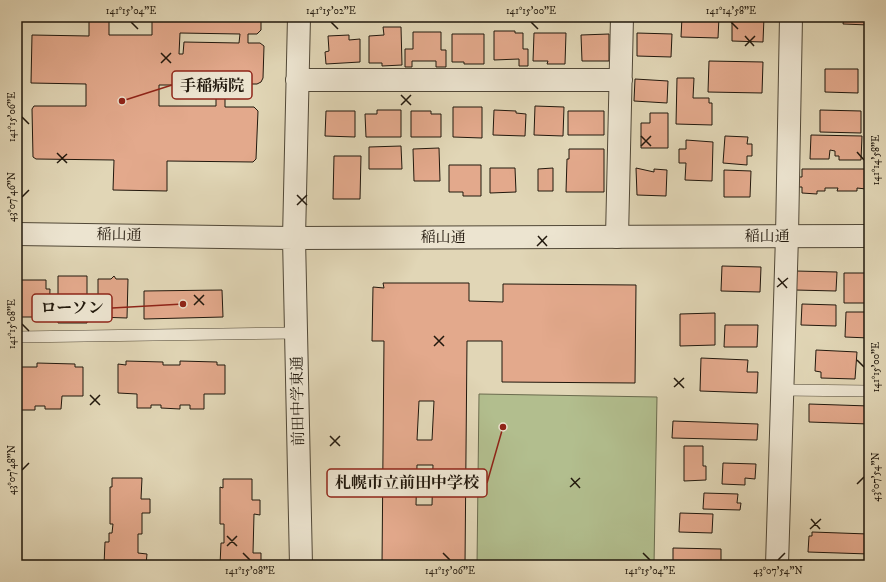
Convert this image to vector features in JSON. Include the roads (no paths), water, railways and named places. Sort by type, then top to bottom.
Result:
[{"type":"street","name":"前田中学東通","points":[[299,17],[294,238],[301,565]]},
{"type":"street","points":[[617,237],[622,17]]},
{"type":"street","points":[[777,565],[787,236],[791,17]]},
{"type":"street","points":[[297,80],[621,80]]},
{"type":"street","name":"稲山通","points":[[17,234],[294,238],[869,236]]},
{"type":"lane","points":[[17,337],[296,333]]},
{"type":"lane","points":[[782,390],[869,391]]},
{"type":"place","name":"手稲病院","points":[[122,101]]},
{"type":"place","name":"ローソン","points":[[183,304]]},
{"type":"place","name":"札幌市立前田中学校","points":[[503,427]]}]
